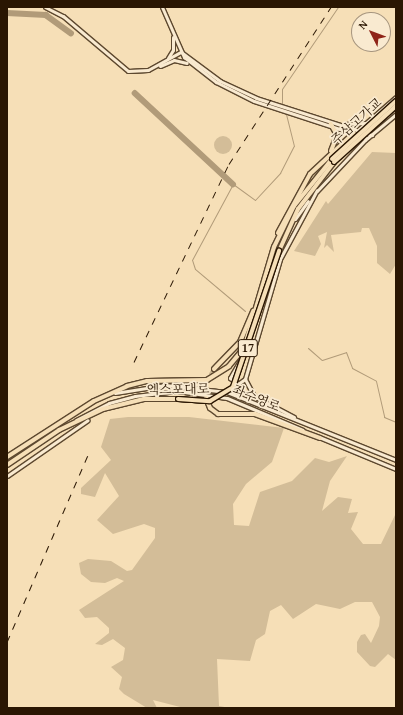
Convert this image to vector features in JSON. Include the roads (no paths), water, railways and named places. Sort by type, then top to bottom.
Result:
[{"type":"highway","name":"주삼고가교","points":[[331,159],[396,101]]},
{"type":"highway","name":"주삼고가교","points":[[331,159],[396,106]]},
{"type":"highway","points":[[331,159],[336,140],[332,123]]},
{"type":"highway","points":[[331,159],[354,133]]},
{"type":"highway","name":"엑스포대로","points":[[7,465],[59,430],[66,431],[103,409],[144,399],[210,401],[233,387],[286,234],[307,196],[331,159]]},
{"type":"highway","name":"엑스포대로","points":[[7,457],[79,410],[113,393],[147,381],[214,377],[229,366],[244,348],[274,247],[294,206],[331,159]]},
{"type":"highway","points":[[214,369],[240,342],[256,305]]},
{"type":"highway","points":[[206,398],[208,406],[218,414],[255,414],[320,438]]},
{"type":"street","points":[[45,7],[63,16],[125,69],[142,72],[176,60],[191,64],[245,97],[372,135]]},
{"type":"street","points":[[162,7],[181,52],[191,64]]},
{"type":"street","points":[[166,60],[173,50],[172,33]]},
{"type":"street","points":[[156,66],[181,52]]},
{"type":"street","points":[[181,52],[241,91],[332,123],[367,138]]},
{"type":"street","points":[[354,133],[396,97]]},
{"type":"street","points":[[286,234],[317,190],[367,138],[396,114]]},
{"type":"street","points":[[332,123],[355,125],[368,121]]},
{"type":"street","points":[[298,420],[254,396],[245,379],[280,259],[317,190]]},
{"type":"street","points":[[244,348],[243,357],[230,375],[237,383],[245,379]]},
{"type":"street","name":"좌수영로","points":[[113,393],[165,385],[209,388],[246,398],[396,460]]},
{"type":"street","name":"좌수영로","points":[[59,430],[109,403],[146,393],[177,391],[232,400],[396,469]]},
{"type":"street","points":[[7,476],[66,431],[88,420]]},
{"type":"waterway","points":[[282,103],[282,89],[338,7]]},
{"type":"waterway","points":[[7,13],[46,15],[71,33]]},
{"type":"waterway","points":[[135,93],[233,184]]},
{"type":"waterway","points":[[245,311],[195,269],[192,260],[233,184],[255,200],[280,173],[294,146],[286,113]]},
{"type":"waterway","points":[[308,348],[322,360],[346,352],[352,368],[376,381],[384,417],[396,422]]},
{"type":"tunnel","points":[[206,398],[205,385],[214,369]]},
{"type":"railway","points":[[134,362],[229,164],[331,7]]},
{"type":"railway","points":[[7,642],[90,450]]}]
